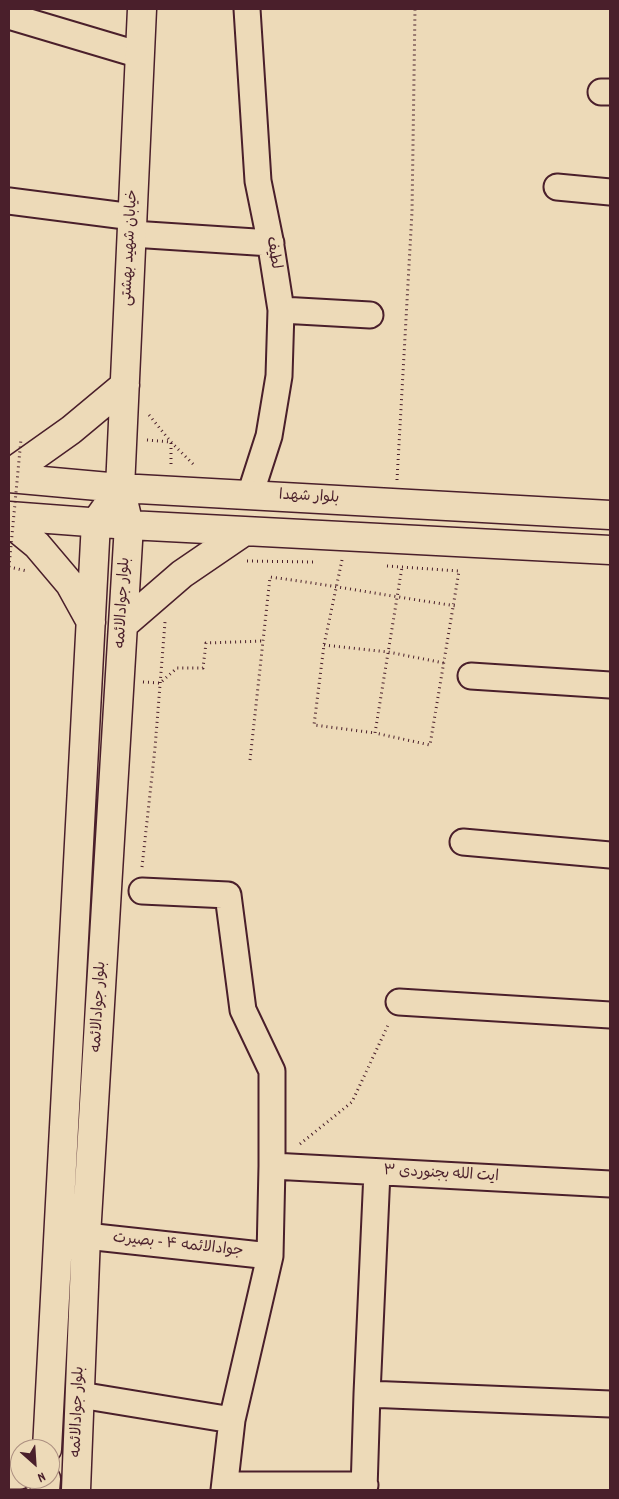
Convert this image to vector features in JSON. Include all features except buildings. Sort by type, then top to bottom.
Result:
[{"type":"main road","name":"خیابان شهید بهشتی","points":[[120,488],[142,9]]},
{"type":"main road","points":[[9,474],[71,430],[125,385]]},
{"type":"main road","name":"بلوار شهدا","points":[[9,478],[120,488],[610,515]]},
{"type":"main road","points":[[96,522],[120,488]]},
{"type":"main road","name":"بلوار جوادالائمه","points":[[76,1490],[86,1236],[129,525],[120,488]]},
{"type":"main road","points":[[9,516],[129,525],[610,550]]},
{"type":"main road","points":[[9,522],[37,545],[70,584],[91,623]]},
{"type":"main road","name":"بلوار جوادالائمه","points":[[48,1439],[96,522]]},
{"type":"main road","points":[[123,625],[182,574],[245,531]]},
{"type":"street","name":"لطیف","points":[[248,9],[258,182],[271,243],[281,310],[279,376],[269,436],[250,495]]},
{"type":"street","points":[[9,16],[140,55]]},
{"type":"street","points":[[557,187],[610,192]]},
{"type":"street","points":[[9,201],[132,226],[271,243]]},
{"type":"street","points":[[281,310],[370,315]]},
{"type":"street","points":[[471,676],[610,685]]},
{"type":"street","points":[[463,842],[610,855]]},
{"type":"street","points":[[142,892],[228,895],[243,1010],[272,1071],[270,1256],[232,1420],[224,1488],[364,1488],[376,1172]]},
{"type":"street","points":[[399,1002],[610,1015]]},
{"type":"street","name":"ایت الله بجنوردی ۳","points":[[272,1166],[610,1184]]},
{"type":"street","name":"جوادالائمه ۴ - بصیرت","points":[[86,1236],[270,1256]]},
{"type":"street","points":[[367,1394],[610,1404]]},
{"type":"street","points":[[80,1395],[232,1420]]},
{"type":"path","points":[[396,503],[412,212],[414,9]]},
{"type":"path","points":[[125,385],[171,442],[198,468]]},
{"type":"path","points":[[21,439],[9,567],[34,573]]},
{"type":"path","points":[[347,536],[324,645],[314,724],[430,745],[459,571],[385,566]]},
{"type":"path","points":[[246,562],[315,562]]},
{"type":"path","points":[[334,562],[350,563]]},
{"type":"path","points":[[375,734],[402,567]]},
{"type":"path","points":[[250,760],[270,577],[457,606]]},
{"type":"path","points":[[142,892],[142,870],[160,684],[167,587]]},
{"type":"path","points":[[119,680],[160,684],[177,668],[202,668],[206,642],[263,641]]},
{"type":"path","points":[[324,645],[388,652],[444,663]]},
{"type":"path","points":[[272,1166],[352,1102],[399,1002]]}]
